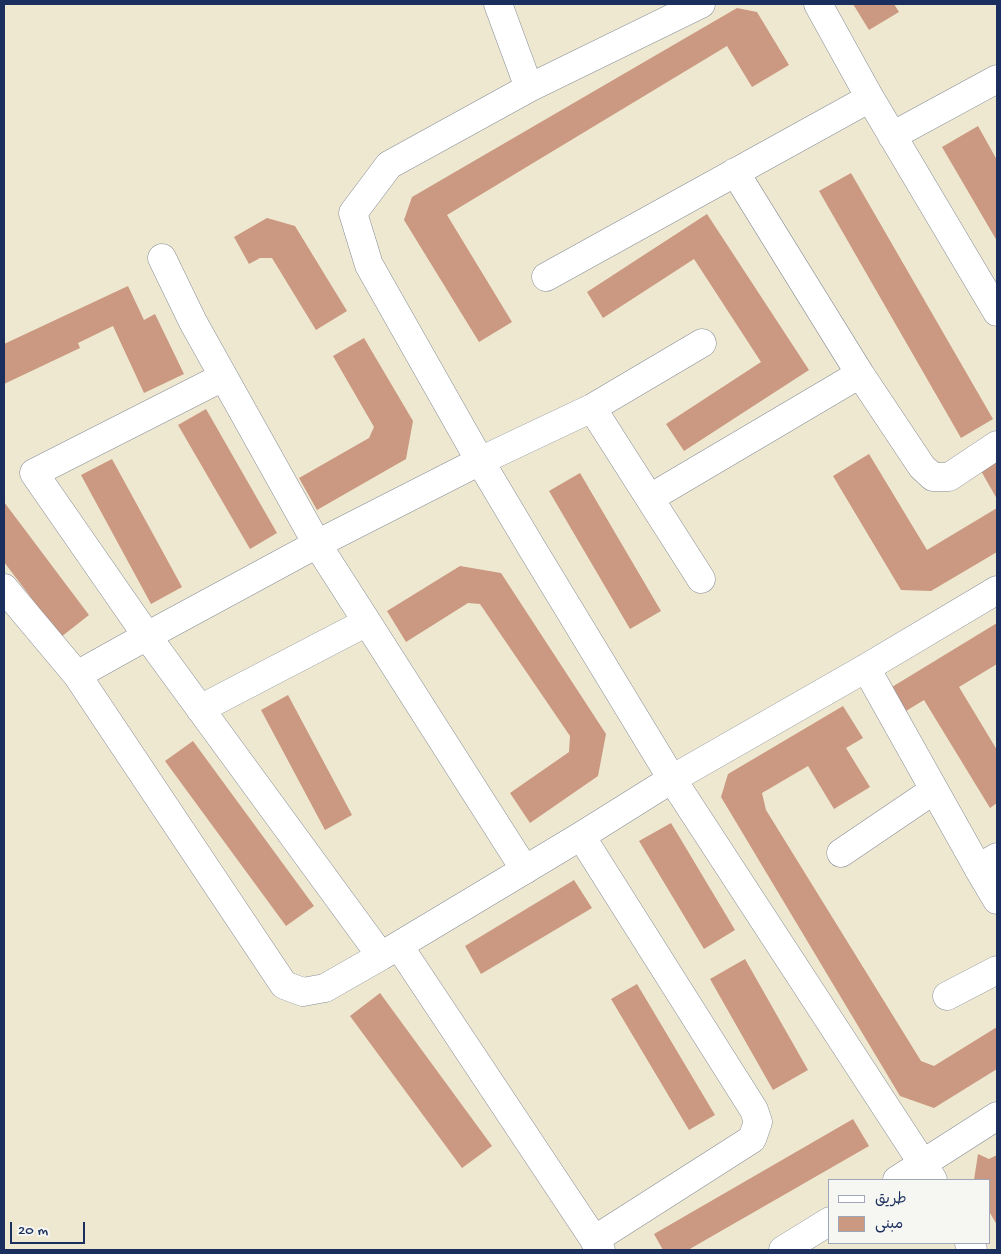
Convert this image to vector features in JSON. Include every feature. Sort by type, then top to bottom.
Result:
[{"type":"street","points":[[498,4],[529,88]]},
{"type":"street","points":[[701,4],[529,88],[389,165],[353,213],[369,265],[480,461],[672,779],[928,1172]]},
{"type":"street","points":[[818,4],[892,136],[997,312]]},
{"type":"street","points":[[892,136],[997,79]]},
{"type":"street","points":[[546,277],[870,98]]},
{"type":"street","points":[[735,172],[860,374],[922,467],[933,477],[949,476],[997,445]]},
{"type":"street","points":[[162,258],[193,322],[317,544],[524,870]]},
{"type":"street","points":[[77,675],[317,544],[480,461],[592,408],[702,343]]},
{"type":"street","points":[[650,498],[860,374]]},
{"type":"street","points":[[224,377],[34,473],[200,709],[390,951],[598,1245],[752,1139],[758,1122],[754,1110],[580,836]]},
{"type":"street","points":[[592,408],[701,579]]},
{"type":"street","points":[[4,588],[77,675],[284,986],[303,992],[324,988],[390,951],[672,779],[866,668],[997,590]]},
{"type":"street","points":[[200,709],[367,622]]},
{"type":"street","points":[[866,668],[934,790],[987,863],[997,900]]},
{"type":"street","points":[[841,853],[934,790]]},
{"type":"street","points":[[947,996],[997,970]]},
{"type":"street","points":[[901,1179],[928,1172],[997,1116]]},
{"type":"street","points":[[783,1250],[828,1223]]},
{"type":"building","points":[[853,4],[894,4],[899,12],[869,30]]},
{"type":"building","points":[[737,8],[757,12],[789,65],[752,87],[727,46],[447,215],[512,322],[479,342],[404,220],[412,197]]},
{"type":"building","points":[[978,126],[997,160],[997,241],[942,147]]},
{"type":"building","points":[[851,173],[993,419],[961,438],[819,191]]},
{"type":"building","points":[[707,214],[809,370],[684,451],[666,424],[761,362],[694,259],[603,318],[587,292]]},
{"type":"building","points":[[267,218],[295,226],[347,311],[316,330],[272,258],[260,258],[249,264],[234,237]]},
{"type":"building","points":[[128,286],[144,320],[155,314],[184,374],[144,393],[113,326],[78,343],[80,348],[4,384],[4,344]]},
{"type":"building","points":[[364,338],[413,421],[406,459],[317,510],[299,478],[369,438],[374,427],[333,356]]},
{"type":"building","points":[[206,409],[277,533],[250,549],[178,425]]},
{"type":"building","points":[[869,454],[927,550],[997,508],[997,552],[931,591],[901,590],[833,476]]},
{"type":"building","points":[[112,459],[182,587],[151,604],[81,475]]},
{"type":"building","points":[[997,461],[997,499],[981,471]]},
{"type":"building","points":[[580,473],[661,611],[630,629],[549,491]]},
{"type":"building","points":[[4,502],[89,615],[61,637],[4,562]]},
{"type":"building","points":[[460,566],[501,573],[606,734],[598,776],[530,823],[510,793],[569,752],[570,736],[480,604],[468,603],[406,642],[387,611]]},
{"type":"building","points":[[997,623],[997,664],[959,687],[997,750],[997,803],[990,808],[924,700],[906,711],[892,687]]},
{"type":"building","points":[[288,695],[352,815],[325,830],[261,710]]},
{"type":"building","points":[[843,706],[863,738],[846,748],[870,787],[834,809],[808,766],[762,793],[766,810],[921,1061],[934,1066],[997,1027],[997,1069],[934,1108],[900,1096],[721,797],[728,774]]},
{"type":"building","points":[[193,741],[314,906],[286,926],[165,761]]},
{"type":"building","points":[[671,823],[735,930],[704,949],[639,841]]},
{"type":"building","points":[[574,880],[592,908],[481,974],[465,946]]},
{"type":"building","points":[[745,959],[808,1070],[773,1090],[710,979]]},
{"type":"building","points":[[637,984],[715,1115],[689,1130],[611,999]]},
{"type":"building","points":[[380,993],[492,1146],[462,1168],[350,1016]]},
{"type":"building","points":[[853,1119],[869,1146],[688,1250],[663,1250],[654,1234]]},
{"type":"building","points":[[978,1154],[989,1159],[997,1155],[997,1225],[991,1215],[991,1179],[974,1179]]}]
